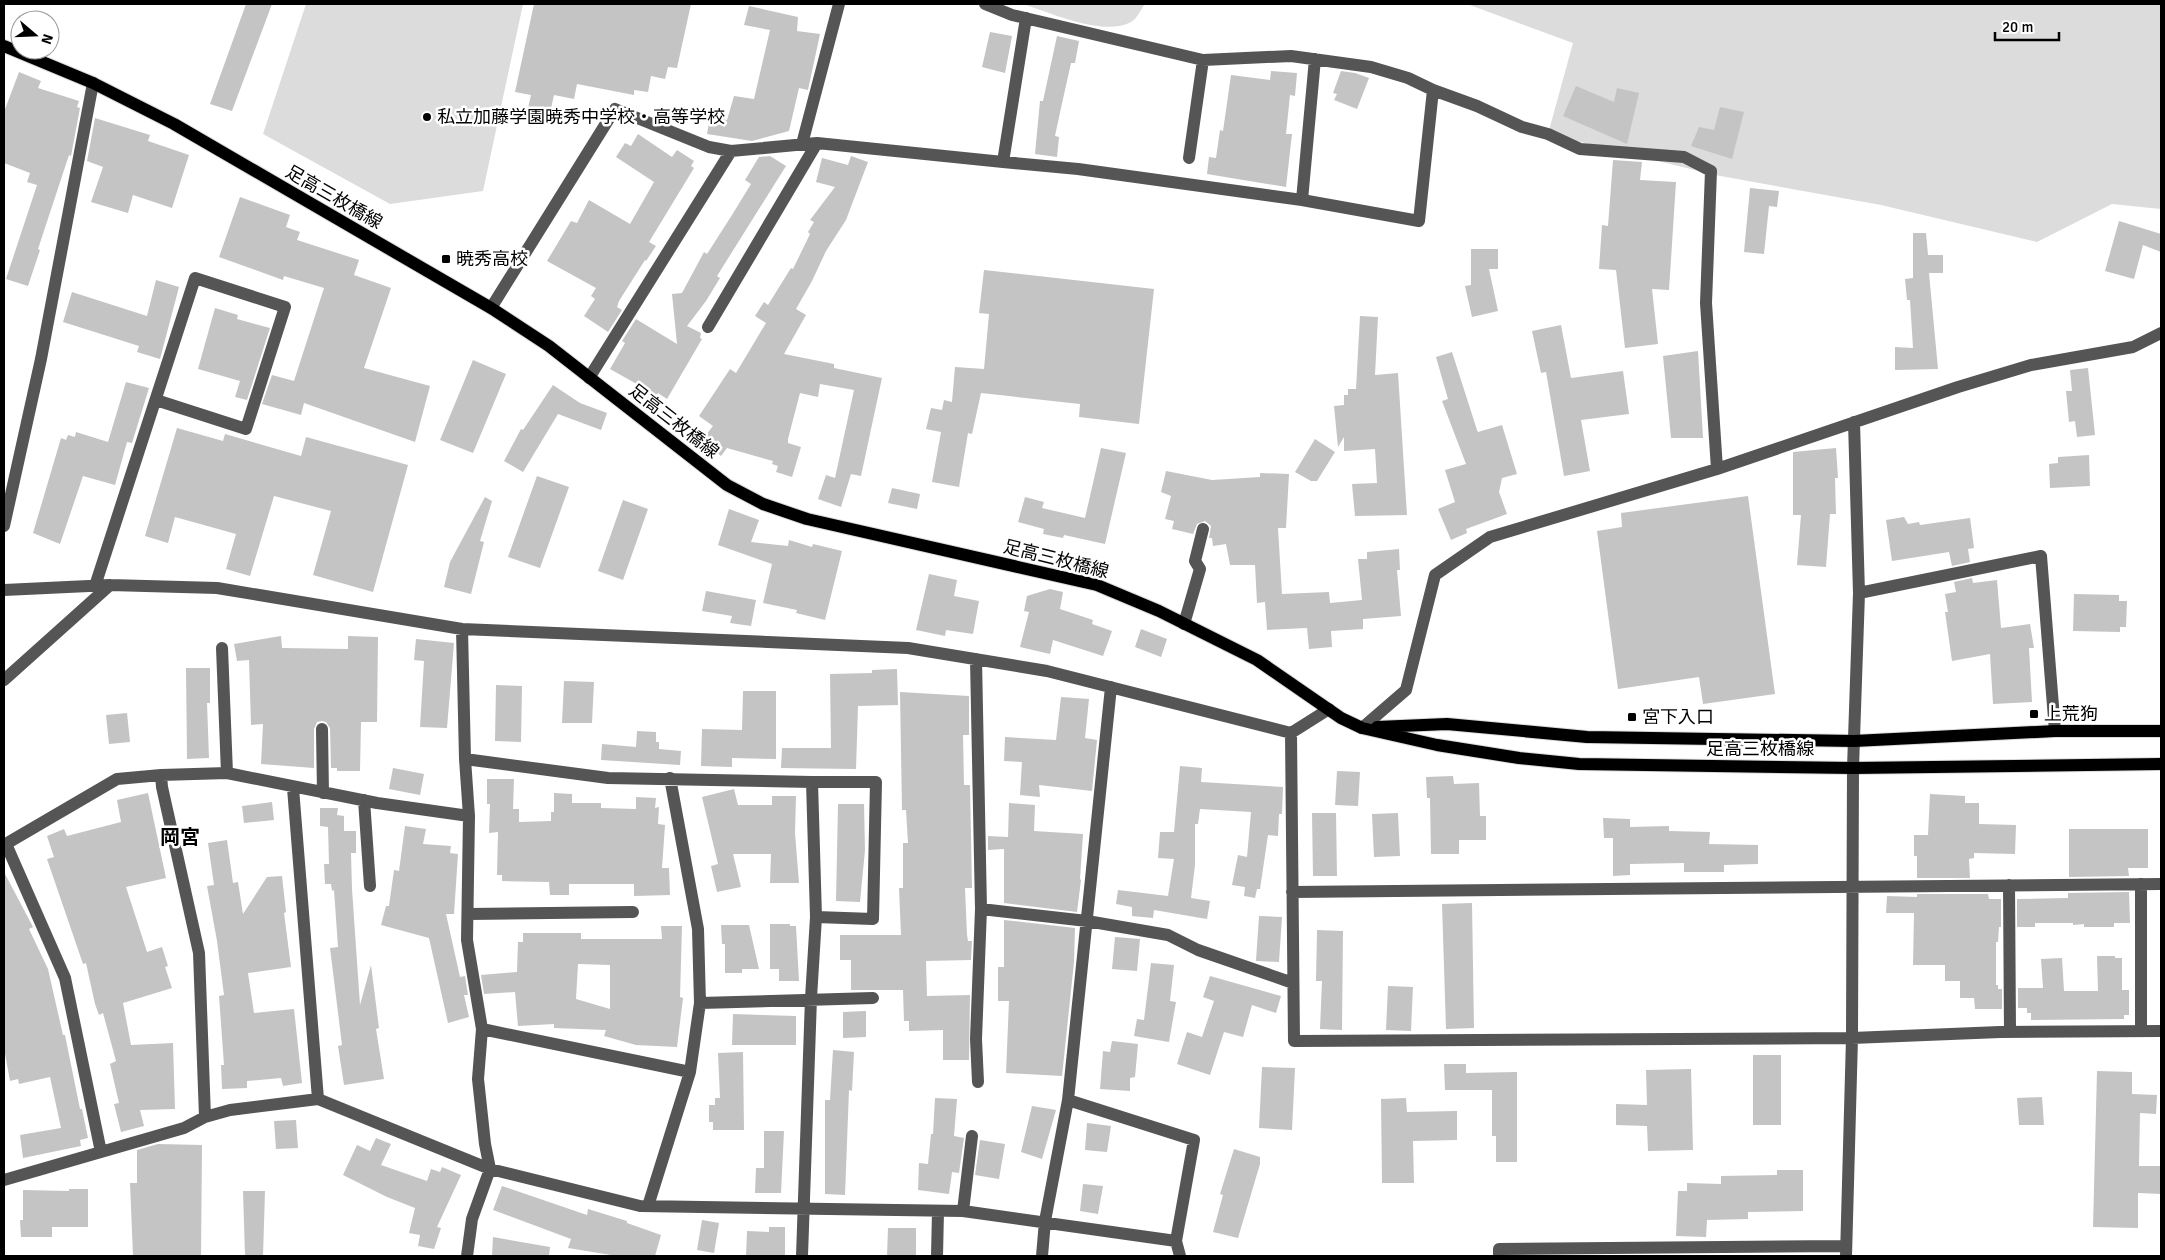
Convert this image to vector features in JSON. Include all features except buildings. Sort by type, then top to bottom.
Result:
[{"type":"main road","name":"足高三枚橋線","points":[[4,46],[93,83],[174,124],[492,308],[549,346],[728,484],[763,504],[807,519],[1097,585],[1184,624],[1257,660],[1341,718],[1362,728],[1437,746],[1518,758],[1579,764],[1853,768],[2161,764]]},
{"type":"main road","name":"足高三枚橋線","points":[[1362,728],[1447,724],[1586,737],[1854,741],[2055,731],[2161,731]]},
{"type":"street","points":[[802,144],[839,4]]},
{"type":"street","points":[[985,4],[1012,15],[1203,60],[1291,56],[1371,67],[1408,78],[1433,90],[1477,106],[1522,127],[1548,134],[1580,149],[1684,156],[1711,170],[1706,302],[1716,469]]},
{"type":"street","points":[[1003,162],[1026,18]]},
{"type":"street","points":[[1302,200],[1315,59]]},
{"type":"street","points":[[1189,158],[1203,60]]},
{"type":"street","points":[[4,526],[41,359],[93,83]]},
{"type":"street","points":[[492,308],[615,109],[709,146],[731,151],[817,143],[1078,169],[1302,200],[1419,221],[1433,90]]},
{"type":"street","points":[[708,327],[817,143]]},
{"type":"street","points":[[589,378],[731,151]]},
{"type":"street","points":[[95,586],[195,278],[285,307],[246,429],[156,400]]},
{"type":"street","points":[[1362,728],[1406,690],[1435,575],[1490,537],[1716,469],[1958,387],[2031,365],[2133,347],[2161,332]]},
{"type":"street","points":[[1499,1256],[1499,1249],[1645,1252],[1846,1251],[1852,1038],[1853,768],[1859,593],[1854,422]]},
{"type":"street","points":[[1184,624],[1200,569],[1195,561],[1203,529]]},
{"type":"street","points":[[1859,593],[2041,556],[2055,731]]},
{"type":"street","points":[[4,680],[110,585]]},
{"type":"street","points":[[4,590],[110,585],[217,588],[462,629],[908,648],[1047,671],[1291,733],[1329,709]]},
{"type":"street","points":[[462,629],[465,759],[469,816],[466,940],[482,1029],[478,1079],[485,1144],[490,1169],[472,1219],[466,1256]]},
{"type":"street","points":[[222,648],[227,773]]},
{"type":"street","points":[[976,659],[981,909],[976,1039],[978,1082]]},
{"type":"street","points":[[1042,1256],[1045,1221],[1068,1100],[1111,687]]},
{"type":"street","points":[[322,729],[323,793]]},
{"type":"street","points":[[1291,733],[1294,1041],[1852,1038],[2010,1032],[2161,1031]]},
{"type":"street","points":[[465,759],[608,778],[876,782],[873,919],[816,917]]},
{"type":"street","points":[[101,1152],[65,978],[5,844],[118,779],[162,775],[227,773],[293,788],[469,816]]},
{"type":"street","points":[[162,775],[162,787],[199,953],[206,1117]]},
{"type":"street","points":[[648,1206],[690,1072],[700,1003],[698,929],[670,778]]},
{"type":"street","points":[[802,1256],[811,998],[816,917],[812,782]]},
{"type":"street","points":[[293,788],[318,1100]]},
{"type":"street","points":[[364,800],[370,886]]},
{"type":"street","points":[[2141,884],[2141,1031]]},
{"type":"street","points":[[1292,892],[2161,884]]},
{"type":"street","points":[[2009,885],[2010,1032]]},
{"type":"street","points":[[981,909],[1087,921],[1168,935],[1198,950],[1293,983]]},
{"type":"street","points":[[468,914],[633,912]]},
{"type":"street","points":[[700,1003],[811,998],[873,998]]},
{"type":"street","points":[[482,1029],[690,1072]]},
{"type":"street","points":[[4,1180],[184,1128],[206,1117],[230,1110],[318,1100],[490,1169],[640,1206],[962,1211],[1045,1221],[1176,1241]]},
{"type":"street","points":[[1068,1100],[1194,1140],[1176,1241],[1180,1256]]},
{"type":"street","points":[[962,1211],[972,1136]]},
{"type":"street","points":[[937,1256],[938,1212]]},
{"type":"shaded area","points":[[306,4],[523,4],[483,191],[390,204],[263,134]]},
{"type":"shaded area","points":[[1023,4],[1145,4],[1133,21],[1120,26],[1107,27],[1062,18]]},
{"type":"shaded area","points":[[1467,4],[2161,4],[2161,209],[2112,204],[2037,242],[1881,205],[1715,175],[1548,134],[1573,43]]},
{"type":"place","name":"私立加藤学園暁秀中学校・高等学校","points":[[427,117]]},
{"type":"place","name":"暁秀高校","points":[[446,259]]},
{"type":"place","name":"上荒狗","points":[[2034,714]]},
{"type":"place","name":"宮下入口","points":[[1632,717]]},
{"type":"district","name":"岡宮","points":[[180,837]]}]
